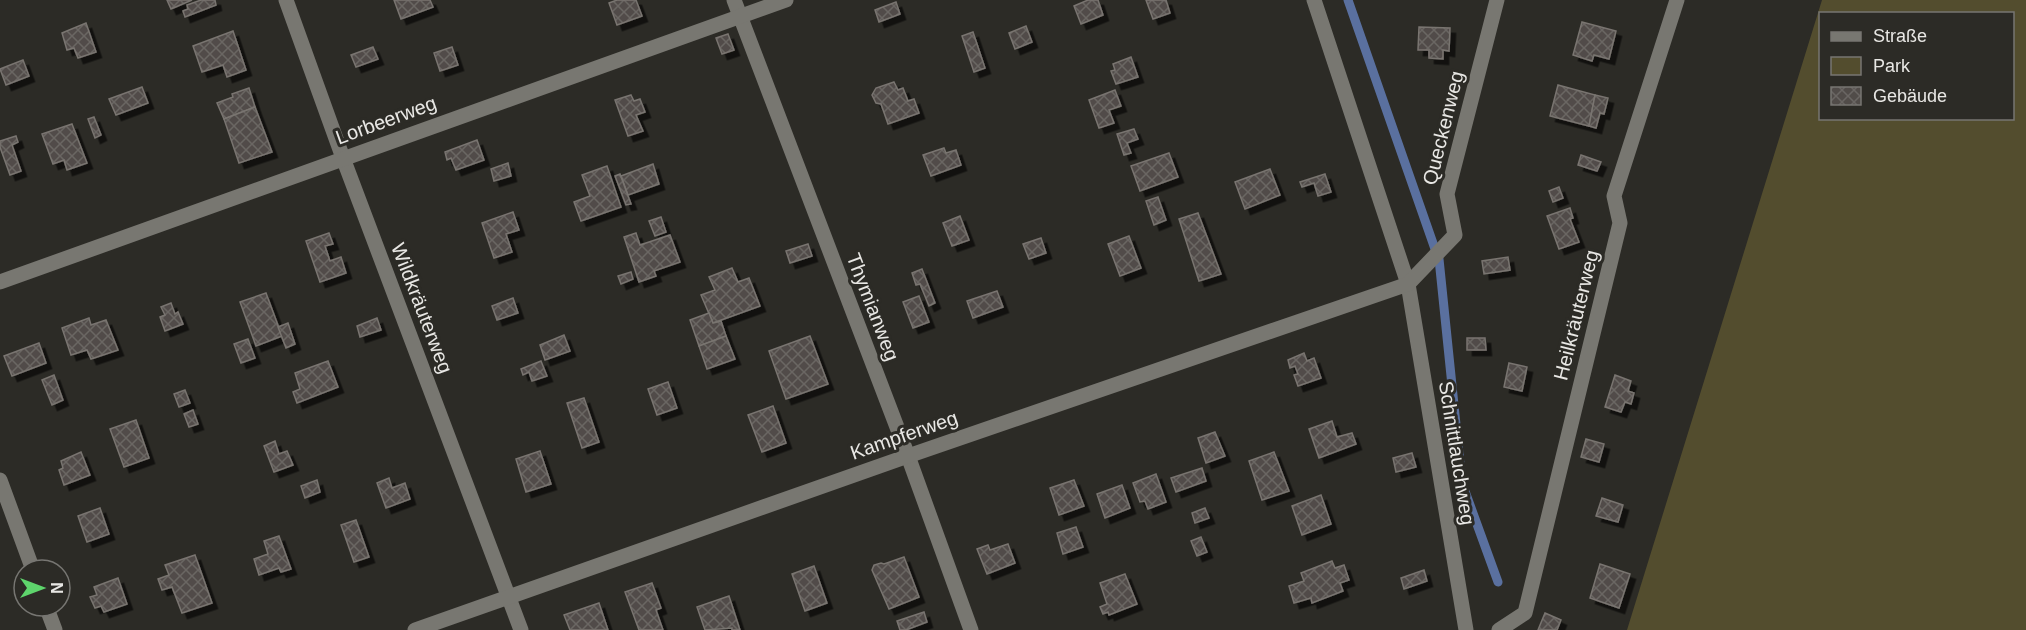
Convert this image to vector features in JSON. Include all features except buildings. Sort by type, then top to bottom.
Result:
[{"type":"lane","name":"Wildkräuterweg","points":[[286,0],[343,158],[521,630]]},
{"type":"lane","name":"Thymianweg","points":[[734,0],[908,456],[971,630]]},
{"type":"lane","name":"Lorbeerweg","points":[[0,282],[786,0]]},
{"type":"lane","name":"Schnittlauchweg","points":[[1314,0],[1408,284],[1466,630]]},
{"type":"lane","name":"Queckenweg","points":[[1408,284],[1455,235],[1447,194],[1497,0]]},
{"type":"lane","name":"Heilkräuterweg","points":[[1499,630],[1525,613],[1620,223],[1614,195],[1677,0]]},
{"type":"lane","name":"Kampferweg","points":[[415,630],[908,456],[1408,284]]},
{"type":"lane","points":[[0,480],[29,558]]},
{"type":"green space","points":[[1822,0],[2026,0],[2026,630],[1627,630]]},
{"type":"waterway","points":[[1348,0],[1435,249]]},
{"type":"waterway","points":[[1439,259],[1462,483],[1498,582]]}]
